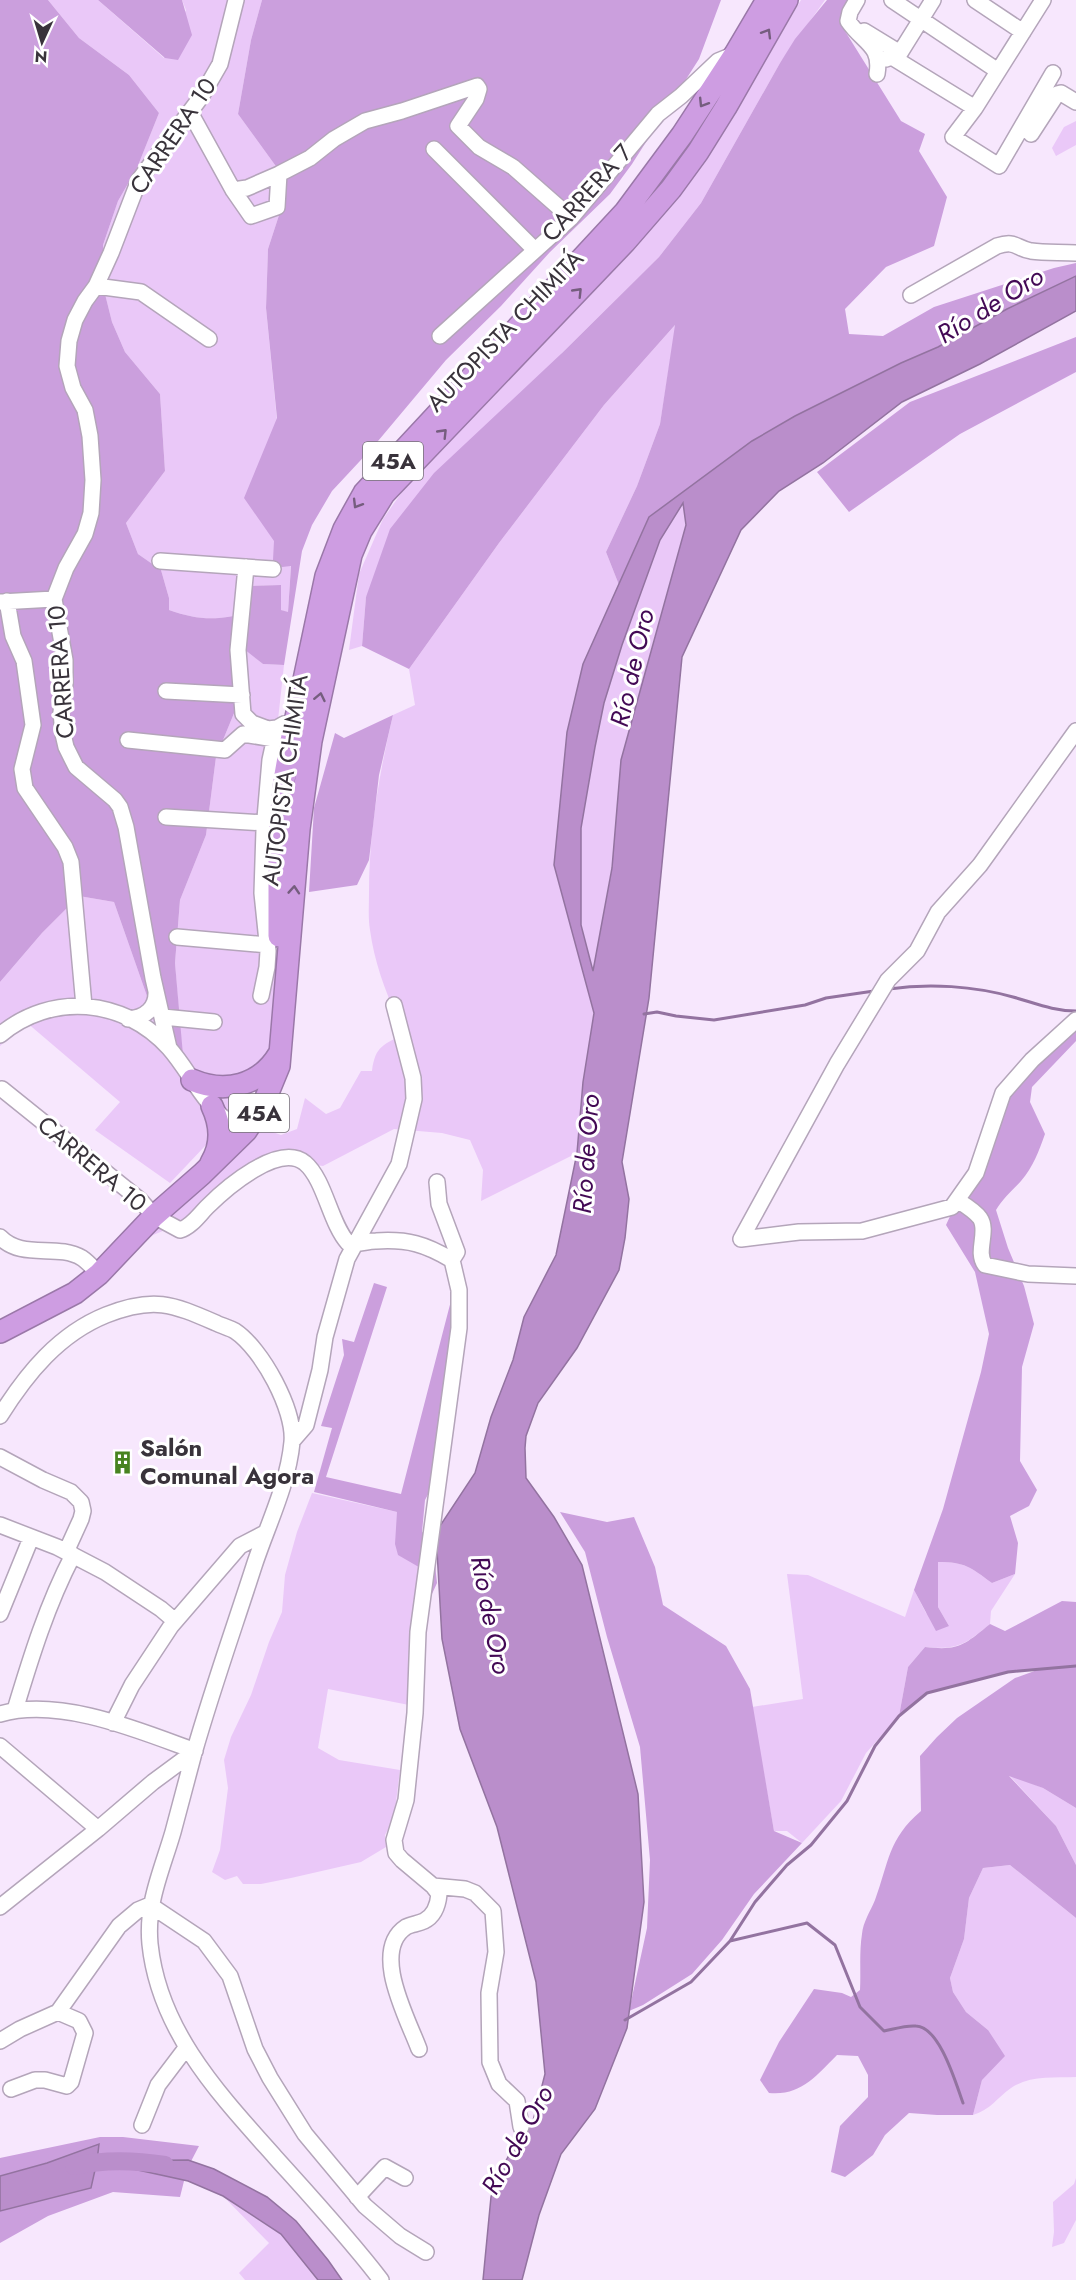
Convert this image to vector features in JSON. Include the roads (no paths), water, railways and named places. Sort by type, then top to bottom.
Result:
[{"type":"highway","name":"AUTOPISTA CHIMITÁ","points":[[286,969],[280,946],[278,924],[279,835],[283,786],[326,576],[344,529],[364,493],[625,212],[676,145],[767,0]]},
{"type":"highway","name":"AUTOPISTA CHIMITÁ","points":[[0,1332],[75,1293],[99,1274],[154,1216],[202,1174],[254,1121],[272,1088],[279,1066],[299,829],[311,741],[343,587],[351,555],[361,531],[384,495],[625,242],[672,189],[726,107],[787,0]]},
{"type":"highway","points":[[192,1080],[217,1087],[243,1084],[266,1070],[282,1048]]},
{"type":"highway","points":[[202,1174],[216,1155],[219,1140],[219,1122],[212,1106]]},
{"type":"street","name":"CARRERA 10","points":[[169,1048],[156,991],[126,827],[120,807],[109,793],[76,767],[66,747],[61,712],[65,684],[65,660],[54,599],[66,568],[85,534],[91,513],[93,480],[90,436],[85,410],[73,388],[67,366],[69,341],[75,320],[96,286],[139,180],[190,112],[220,64],[236,0]]},
{"type":"street","points":[[857,0],[848,21],[857,34],[887,61],[975,108]]},
{"type":"street","points":[[892,0],[998,71]]},
{"type":"street","points":[[887,61],[921,20],[933,0]]},
{"type":"street","points":[[975,0],[1023,32]]},
{"type":"street","points":[[1043,0],[975,108],[953,137],[999,166],[1053,73]]},
{"type":"street","points":[[848,21],[887,61]]},
{"type":"street","name":"CARRERA 7","points":[[440,336],[571,218],[658,114],[681,96],[710,67],[725,57],[735,54]]},
{"type":"street","points":[[233,190],[247,188],[310,158],[334,139],[365,121],[479,87],[476,99],[458,126],[479,147],[513,167],[571,218]]},
{"type":"street","points":[[1031,134],[1057,94],[1061,93],[1076,102]]},
{"type":"street","points":[[190,112],[233,190],[251,216],[277,207],[279,174]]},
{"type":"street","points":[[434,149],[535,250]]},
{"type":"street","points":[[911,295],[1007,243],[1016,243],[1030,251],[1076,253]]},
{"type":"street","points":[[96,286],[141,292],[209,339]]},
{"type":"street","points":[[160,561],[273,569]]},
{"type":"street","points":[[246,567],[238,651],[243,714],[248,721],[275,734]]},
{"type":"street","points":[[54,599],[3,602],[13,636],[24,661],[33,725],[22,769],[23,782],[65,847],[71,862],[84,1006]]},
{"type":"street","points":[[166,691],[242,695]]},
{"type":"street","points":[[261,996],[267,967],[268,945],[262,892],[264,823],[275,734],[297,711]]},
{"type":"street","points":[[1076,731],[980,864],[938,912],[917,951],[888,980],[837,1064],[741,1239],[799,1232],[862,1231],[952,1207],[976,1173],[1003,1093],[1032,1060],[1076,1020]]},
{"type":"street","points":[[128,740],[225,750],[243,734],[275,734]]},
{"type":"street","points":[[166,817],[264,823]]},
{"type":"street","points":[[177,937],[268,945]]},
{"type":"street","points":[[128,1019],[140,1017],[149,1011],[156,1001],[156,991]]},
{"type":"street","points":[[293,1440],[306,1425],[320,1371],[325,1336],[347,1259],[399,1164],[414,1100],[413,1078],[394,1005]]},
{"type":"street","points":[[0,1035],[15,1022],[37,1012],[59,1006],[99,1006],[149,1030],[169,1048],[212,1106],[229,1123],[246,1131]]},
{"type":"street","points":[[163,1017],[214,1022]]},
{"type":"street","name":"CARRERA 10","points":[[2,1089],[140,1200],[154,1216],[180,1230],[186,1229],[238,1180],[274,1159],[295,1157],[306,1164],[320,1186],[342,1236],[348,1244],[356,1244]]},
{"type":"street","points":[[419,2049],[395,1987],[391,1955],[396,1936],[407,1926],[425,1920],[438,1906],[439,1894],[396,1853],[394,1840],[405,1800],[415,1713],[418,1632],[459,1328],[459,1290],[452,1260],[457,1252],[439,1204],[436,1182]]},
{"type":"street","points":[[957,1200],[979,1216],[982,1223],[981,1259],[986,1265],[1028,1275],[1076,1276]]},
{"type":"street","points":[[0,1237],[12,1246],[28,1250],[56,1251],[75,1255],[83,1258],[99,1274]]},
{"type":"street","points":[[356,1244],[394,1240],[429,1246],[452,1260]]},
{"type":"street","points":[[0,1416],[15,1391],[45,1356],[69,1334],[94,1320],[125,1308],[161,1303],[180,1307],[236,1332],[267,1365],[284,1400],[293,1440],[283,1484],[195,1751],[150,1905],[150,1944],[161,1995],[186,2048],[242,2119],[381,2280]]},
{"type":"street","points":[[0,1457],[71,1492],[81,1502],[83,1511],[60,1580],[7,1712],[43,1708],[146,1732],[195,1751]]},
{"type":"street","points":[[0,1525],[69,1553],[105,1572],[161,1609],[175,1621]]},
{"type":"street","points":[[113,1723],[132,1684],[175,1621],[240,1546],[265,1533]]},
{"type":"street","points":[[0,1614],[31,1538]]},
{"type":"street","points":[[0,1746],[98,1829]]},
{"type":"street","points":[[0,1907],[153,1782],[195,1751]]},
{"type":"street","points":[[433,1886],[465,1888],[475,1893],[493,1911],[496,1953],[489,1993],[490,2062],[499,2084],[517,2101],[520,2127]]},
{"type":"street","points":[[0,2041],[58,2012],[119,1926],[138,1910],[150,1905]]},
{"type":"street","points":[[150,1905],[204,1941],[217,1956],[230,1976],[255,2049],[305,2134],[357,2197],[393,2229],[426,2252]]},
{"type":"street","points":[[11,2089],[35,2080],[45,2080],[67,2086],[71,2082],[85,2033],[79,2021],[58,2012]]},
{"type":"street","points":[[142,2126],[158,2085],[186,2048]]},
{"type":"street","points":[[357,2197],[385,2167],[405,2178]]},
{"type":"water","name":"Río de Oro","points":[[1076,276],[1076,311],[980,364],[902,402],[823,463],[779,491],[741,530],[682,657],[649,998],[622,1162],[629,1199],[619,1270],[577,1348],[538,1403],[526,1436],[525,1448],[526,1478],[554,1517],[582,1565],[638,1794],[644,1902],[627,2028],[595,2109],[561,2154],[539,2215],[522,2280],[483,2280],[491,2197],[497,2177],[514,2146],[533,2121],[545,2074],[536,1982],[497,1827],[460,1729],[442,1639],[436,1532],[475,1473],[491,1417],[513,1360],[524,1317],[556,1255],[577,1153],[583,1082],[594,1013],[554,865],[567,732],[583,664],[649,517],[752,441],[795,416],[938,347],[1007,309]],"holes":[[[683,503],[686,525],[621,760],[612,868],[593,971],[581,925],[581,828],[604,703],[622,645],[660,540]]]},
{"type":"water","points":[[99,2144],[91,2188],[0,2211],[0,2176],[47,2163]]},
{"type":"water","points":[[188,2160],[214,2169],[267,2197],[296,2221],[342,2280],[318,2280],[281,2234],[223,2196],[188,2181],[97,2161]]},
{"type":"waterway","points":[[889,989],[920,986],[967,988],[998,993],[1052,1008],[1076,1011]]},
{"type":"waterway","points":[[644,1014],[657,1012],[714,1020],[874,991]]},
{"type":"waterway","points":[[625,2020],[691,1982],[730,1941],[755,1902],[787,1865],[811,1845],[847,1801],[875,1746],[899,1716],[927,1693],[1008,1672],[1076,1666]]},
{"type":"waterway","points":[[730,1941],[807,1923],[835,1945],[860,2007],[884,2031],[916,2026],[925,2029],[932,2036],[946,2058],[963,2103]]},
{"type":"waterway","points":[[74,2166],[119,2161],[165,2165]]},
{"type":"place","name":"Salón Comunal Agora","points":[[122,1462]]}]
